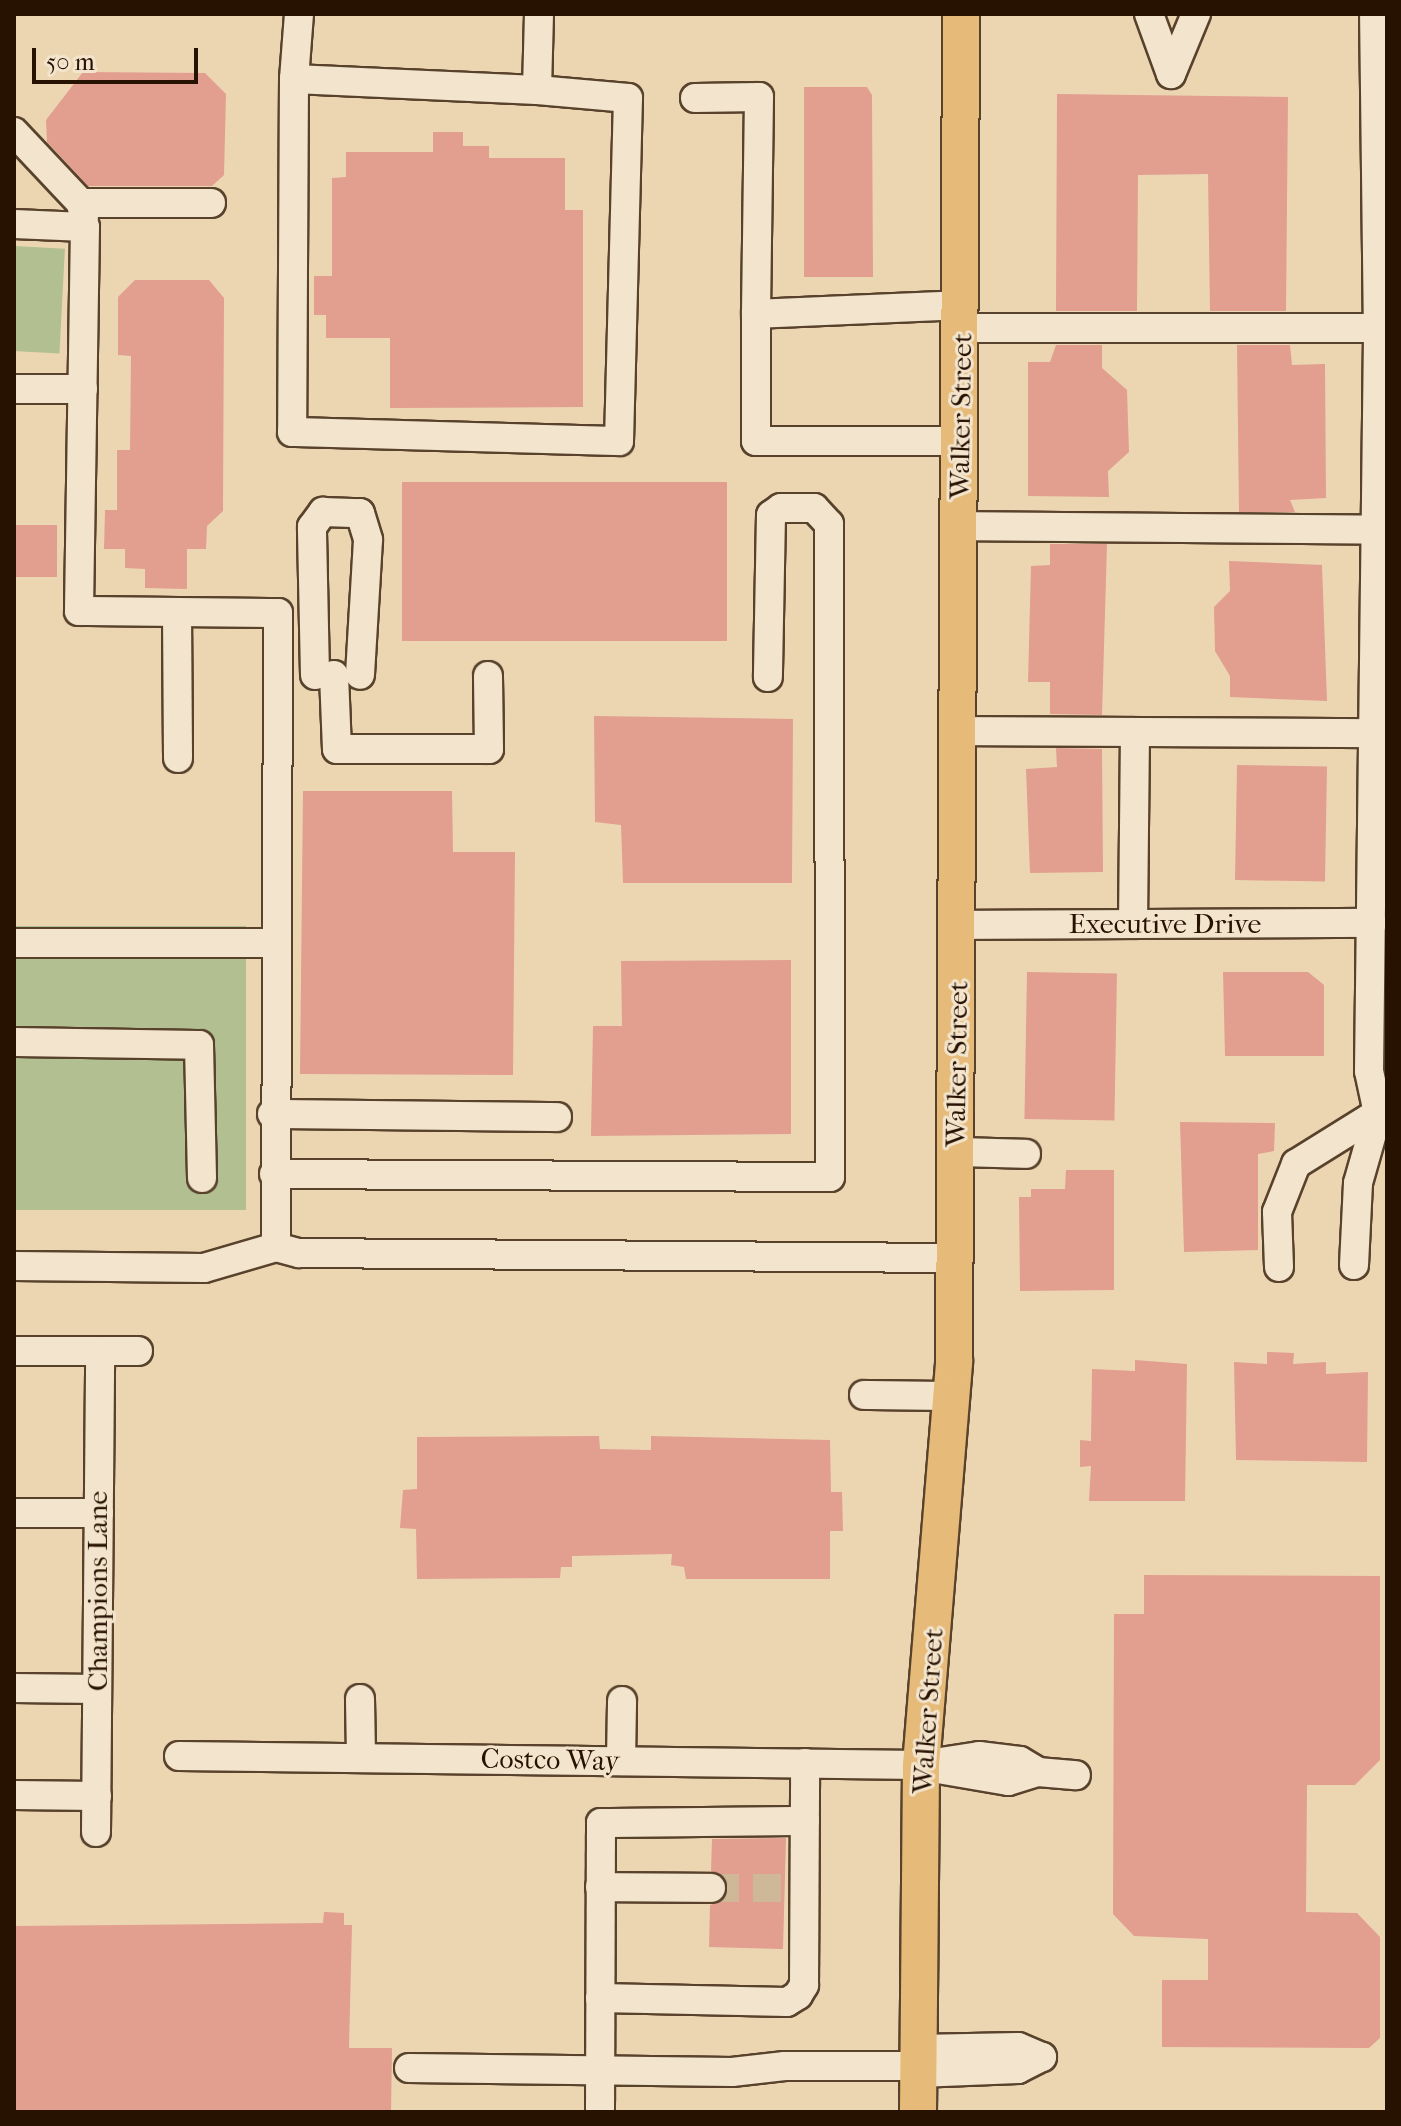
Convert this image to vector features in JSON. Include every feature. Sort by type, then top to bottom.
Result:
[{"type":"main road","name":"Walker Street","points":[[918,2112],[921,1765],[951,1396],[955,1258],[962,316],[961,14]]},
{"type":"street","points":[[294,79],[537,90],[628,98],[619,441],[292,432],[294,79],[299,14]]},
{"type":"street","points":[[537,90],[539,14]]},
{"type":"street","points":[[1149,14],[1171,74],[1196,14]]},
{"type":"street","points":[[1354,1265],[1358,1183],[1383,1114],[1369,1071],[1379,863],[1374,733],[1381,697],[1381,334],[1374,14]]},
{"type":"street","points":[[695,98],[759,97],[756,441],[960,441]]},
{"type":"street","points":[[14,132],[83,215],[79,611],[278,613],[272,1114],[276,1247]]},
{"type":"street","points":[[14,224],[211,203]]},
{"type":"street","points":[[756,314],[962,316],[1381,334]]},
{"type":"street","points":[[14,389],[83,389]]},
{"type":"street","points":[[274,1174],[830,1177],[829,524],[814,508],[781,508],[771,515],[768,677]]},
{"type":"street","points":[[336,675],[368,540],[360,513],[323,512],[312,527],[336,675],[337,749],[489,749],[488,676]]},
{"type":"street","points":[[959,526],[1380,533]]},
{"type":"street","points":[[177,612],[178,758]]},
{"type":"street","points":[[959,731],[1374,733]]},
{"type":"street","points":[[1133,924],[1135,732]]},
{"type":"street","name":"Executive Drive","points":[[958,925],[1133,924],[1377,930]]},
{"type":"street","points":[[14,943],[276,943]]},
{"type":"street","points":[[14,1042],[199,1045],[202,1178]]},
{"type":"street","points":[[272,1114],[557,1117]]},
{"type":"street","points":[[1279,1267],[1277,1212],[1296,1164],[1383,1114]]},
{"type":"street","points":[[956,1152],[1026,1154]]},
{"type":"street","points":[[14,1266],[204,1268],[276,1247],[299,1253],[955,1258]]},
{"type":"street","points":[[14,1351],[138,1351]]},
{"type":"street","name":"Champions Lane","points":[[96,1832],[100,1351]]},
{"type":"street","points":[[864,1395],[951,1396]]},
{"type":"street","points":[[14,1513],[99,1513]]},
{"type":"street","points":[[14,1688],[97,1689]]},
{"type":"street","points":[[360,1699],[361,1757]]},
{"type":"street","points":[[621,1761],[622,1701]]},
{"type":"street","name":"Costco Way","points":[[179,1756],[921,1765],[1008,1781],[1038,1772],[1076,1775]]},
{"type":"street","points":[[600,1998],[787,2002],[804,1985],[795,1888],[805,1821],[805,1763]]},
{"type":"street","points":[[14,1795],[97,1796]]},
{"type":"street","points":[[600,2112],[601,1823],[805,1821]]},
{"type":"street","points":[[600,1887],[711,1888]]},
{"type":"street","points":[[409,2068],[600,2070],[918,2063]]},
{"type":"green space","points":[[14,246],[65,249],[59,354],[14,351]]},
{"type":"green space","points":[[14,926],[246,926],[246,1210],[14,1210]]},
{"type":"building","points":[[83,72],[205,73],[226,94],[224,175],[212,186],[88,186],[47,142],[46,120]]},
{"type":"building","points":[[804,87],[867,87],[872,95],[873,277],[804,277]]},
{"type":"building","points":[[1057,94],[1288,97],[1286,311],[1210,311],[1208,174],[1138,175],[1137,311],[1056,311]]},
{"type":"building","points":[[433,132],[463,132],[463,146],[489,146],[489,158],[565,158],[565,210],[583,210],[583,407],[390,408],[390,338],[326,338],[326,315],[314,315],[314,276],[332,276],[332,178],[346,177],[346,152],[433,152]]},
{"type":"building","points":[[135,280],[209,280],[224,298],[223,511],[207,526],[206,549],[187,549],[187,589],[145,588],[145,569],[125,568],[125,549],[104,549],[105,510],[117,510],[117,450],[130,450],[131,356],[118,355],[118,297]]},
{"type":"building","points":[[1056,345],[1102,345],[1102,368],[1127,390],[1129,452],[1108,471],[1109,497],[1028,496],[1028,362],[1050,362]]},
{"type":"building","points":[[1237,345],[1290,345],[1292,365],[1325,364],[1326,498],[1290,500],[1295,512],[1239,512]]},
{"type":"building","points":[[402,482],[727,482],[727,641],[402,641]]},
{"type":"building","points":[[14,525],[57,525],[57,577],[14,577]]},
{"type":"building","points":[[1050,544],[1107,544],[1102,715],[1050,714],[1050,682],[1028,682],[1031,566],[1050,565]]},
{"type":"building","points":[[1229,561],[1322,565],[1327,701],[1230,697],[1230,676],[1215,651],[1214,607],[1230,591]]},
{"type":"building","points":[[594,716],[793,719],[792,883],[623,883],[621,825],[595,822]]},
{"type":"building","points":[[1056,748],[1102,749],[1103,872],[1030,873],[1026,769],[1057,767]]},
{"type":"building","points":[[1237,765],[1327,767],[1325,882],[1235,880]]},
{"type":"building","points":[[303,791],[452,791],[453,852],[515,852],[513,1075],[300,1074]]},
{"type":"building","points":[[791,960],[791,1134],[591,1136],[593,1026],[622,1026],[621,961]]},
{"type":"building","points":[[1027,972],[1117,974],[1114,1121],[1024,1119]]},
{"type":"building","points":[[1223,972],[1308,972],[1324,985],[1324,1056],[1225,1056]]},
{"type":"building","points":[[1180,1122],[1275,1123],[1274,1151],[1258,1154],[1258,1250],[1184,1252]]},
{"type":"building","points":[[1066,1170],[1114,1170],[1114,1290],[1020,1291],[1019,1197],[1031,1197],[1031,1189],[1065,1189]]},
{"type":"building","points":[[1267,1352],[1294,1353],[1293,1364],[1326,1362],[1326,1374],[1368,1372],[1367,1462],[1236,1460],[1234,1362],[1267,1364]]},
{"type":"building","points":[[1135,1360],[1187,1364],[1185,1501],[1089,1501],[1091,1466],[1080,1467],[1080,1440],[1091,1441],[1092,1369],[1135,1371]]},
{"type":"building","points":[[599,1436],[600,1449],[651,1450],[651,1436],[830,1440],[831,1492],[842,1492],[843,1531],[830,1531],[830,1579],[686,1579],[684,1567],[671,1565],[672,1554],[572,1556],[572,1567],[561,1567],[560,1578],[417,1579],[416,1529],[400,1528],[403,1490],[417,1489],[417,1437]]},
{"type":"building","points":[[1144,1575],[1380,1576],[1380,1760],[1355,1785],[1307,1785],[1306,1912],[1357,1913],[1380,1937],[1380,2038],[1369,2048],[1162,2047],[1162,1980],[1208,1980],[1208,1939],[1134,1936],[1113,1914],[1114,1614],[1144,1614]]},
{"type":"building","points":[[786,1838],[783,1949],[709,1947],[710,1905],[720,1902],[728,1889],[725,1879],[711,1871],[712,1839]]},
{"type":"building","points":[[324,1912],[344,1913],[344,1925],[352,1925],[349,2048],[392,2048],[391,2112],[14,2112],[14,1926],[323,1923]]},
{"type":"tunnel","points":[[711,1888],[785,1888]]}]
